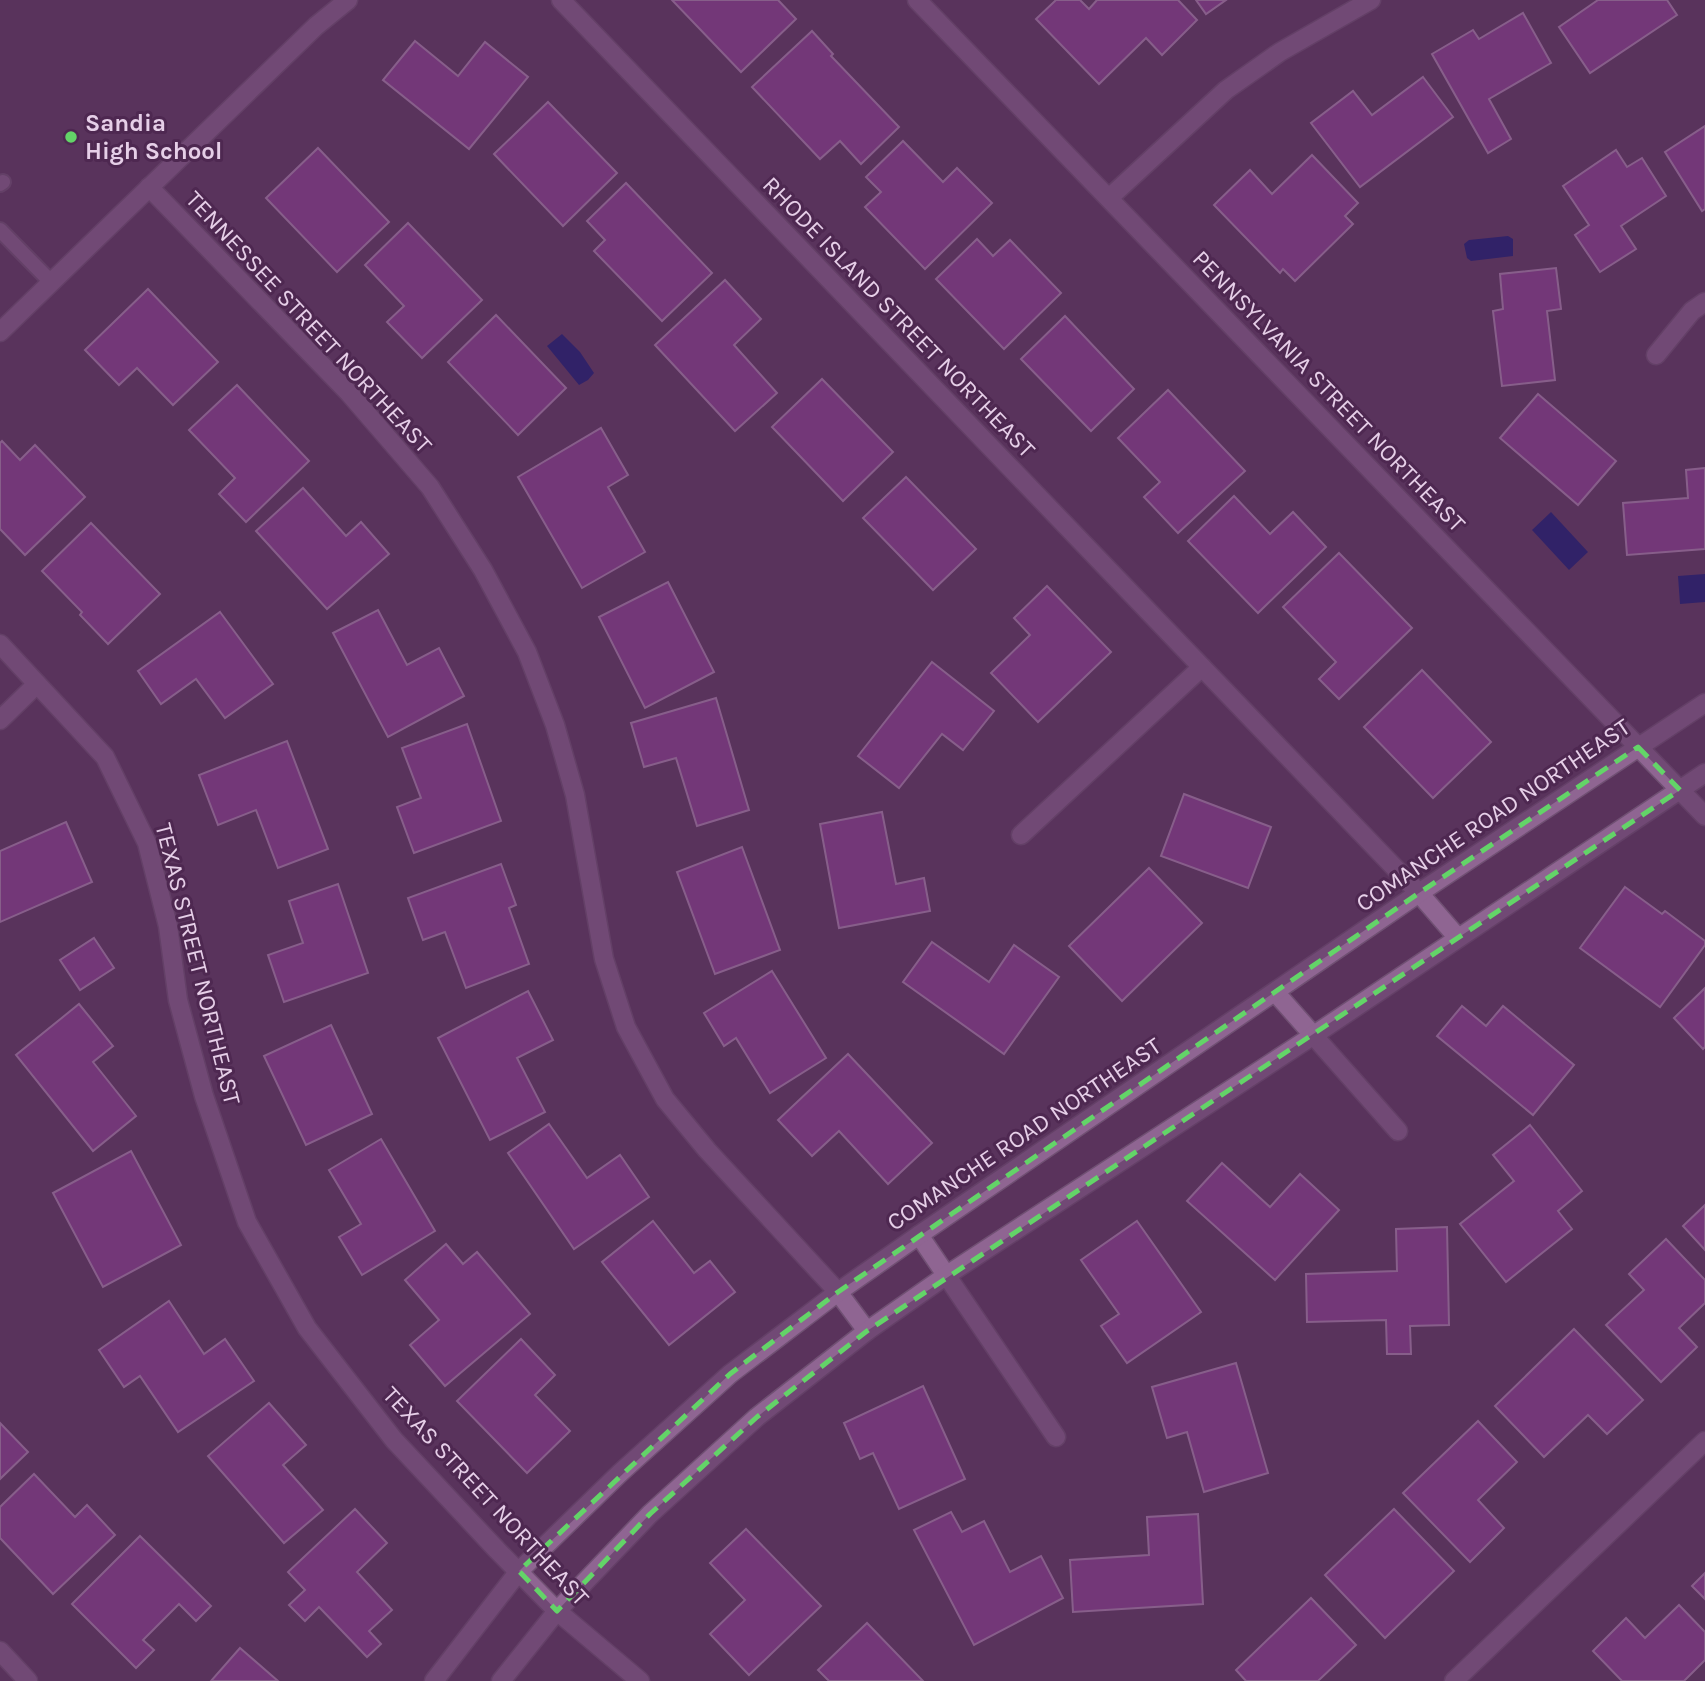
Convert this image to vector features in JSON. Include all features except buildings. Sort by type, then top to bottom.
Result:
[{"type":"street","points":[[0,332],[316,26],[348,0]]},
{"type":"street","name":"RHODE ISLAND STREET NORTHEAST","points":[[561,0],[1419,893],[1458,938]]},
{"type":"street","name":"PENNSYLVANIA STREET NORTHEAST","points":[[917,0],[1705,817]]},
{"type":"street","points":[[1109,198],[1226,90],[1280,52],[1371,0]]},
{"type":"street","name":"TENNESSEE STREET NORTHEAST","points":[[149,187],[367,414],[430,487],[483,570],[527,652],[555,725],[575,795],[604,958],[626,1027],[665,1099],[707,1150],[838,1292],[867,1331]]},
{"type":"street","points":[[1656,355],[1692,311],[1705,302]]},
{"type":"street","name":"TEXAS STREET NORTHEAST","points":[[0,645],[105,757],[147,843],[168,926],[181,1013],[204,1096],[247,1222],[307,1328],[394,1440],[557,1611],[640,1681]]},
{"type":"street","points":[[1021,835],[1202,667]]},
{"type":"street","points":[[0,720],[37,684]]},
{"type":"street","name":"COMANCHE ROAD NORTHEAST","points":[[434,1681],[519,1571],[730,1374],[919,1235],[1419,893],[1705,702]]},
{"type":"street","points":[[501,1681],[557,1611],[659,1505],[757,1416],[867,1331],[947,1275],[1314,1035],[1705,773]]},
{"type":"street","points":[[1275,992],[1398,1131]]},
{"type":"street","points":[[919,1235],[1056,1437]]},
{"type":"street","points":[[1454,1681],[1705,1441]]},
{"type":"street","points":[[0,1651],[29,1681]]},
{"type":"lane","points":[[0,230],[51,282]]},
{"type":"highlighted area","points":[[1638,747],[1680,790],[867,1331],[757,1417],[650,1514],[557,1611],[519,1571],[730,1374],[838,1292],[1419,893]]},
{"type":"shaded area","points":[[1508,236],[1513,239],[1513,256],[1471,261],[1467,258],[1464,244],[1469,240]]},
{"type":"shaded area","points":[[562,334],[580,352],[594,373],[579,385],[547,346]]},
{"type":"shaded area","points":[[1551,512],[1588,552],[1569,570],[1532,530]]},
{"type":"shaded area","points":[[1705,574],[1705,602],[1680,604],[1678,576]]},
{"type":"place","name":"Sandia High School","points":[[71,137]]}]
